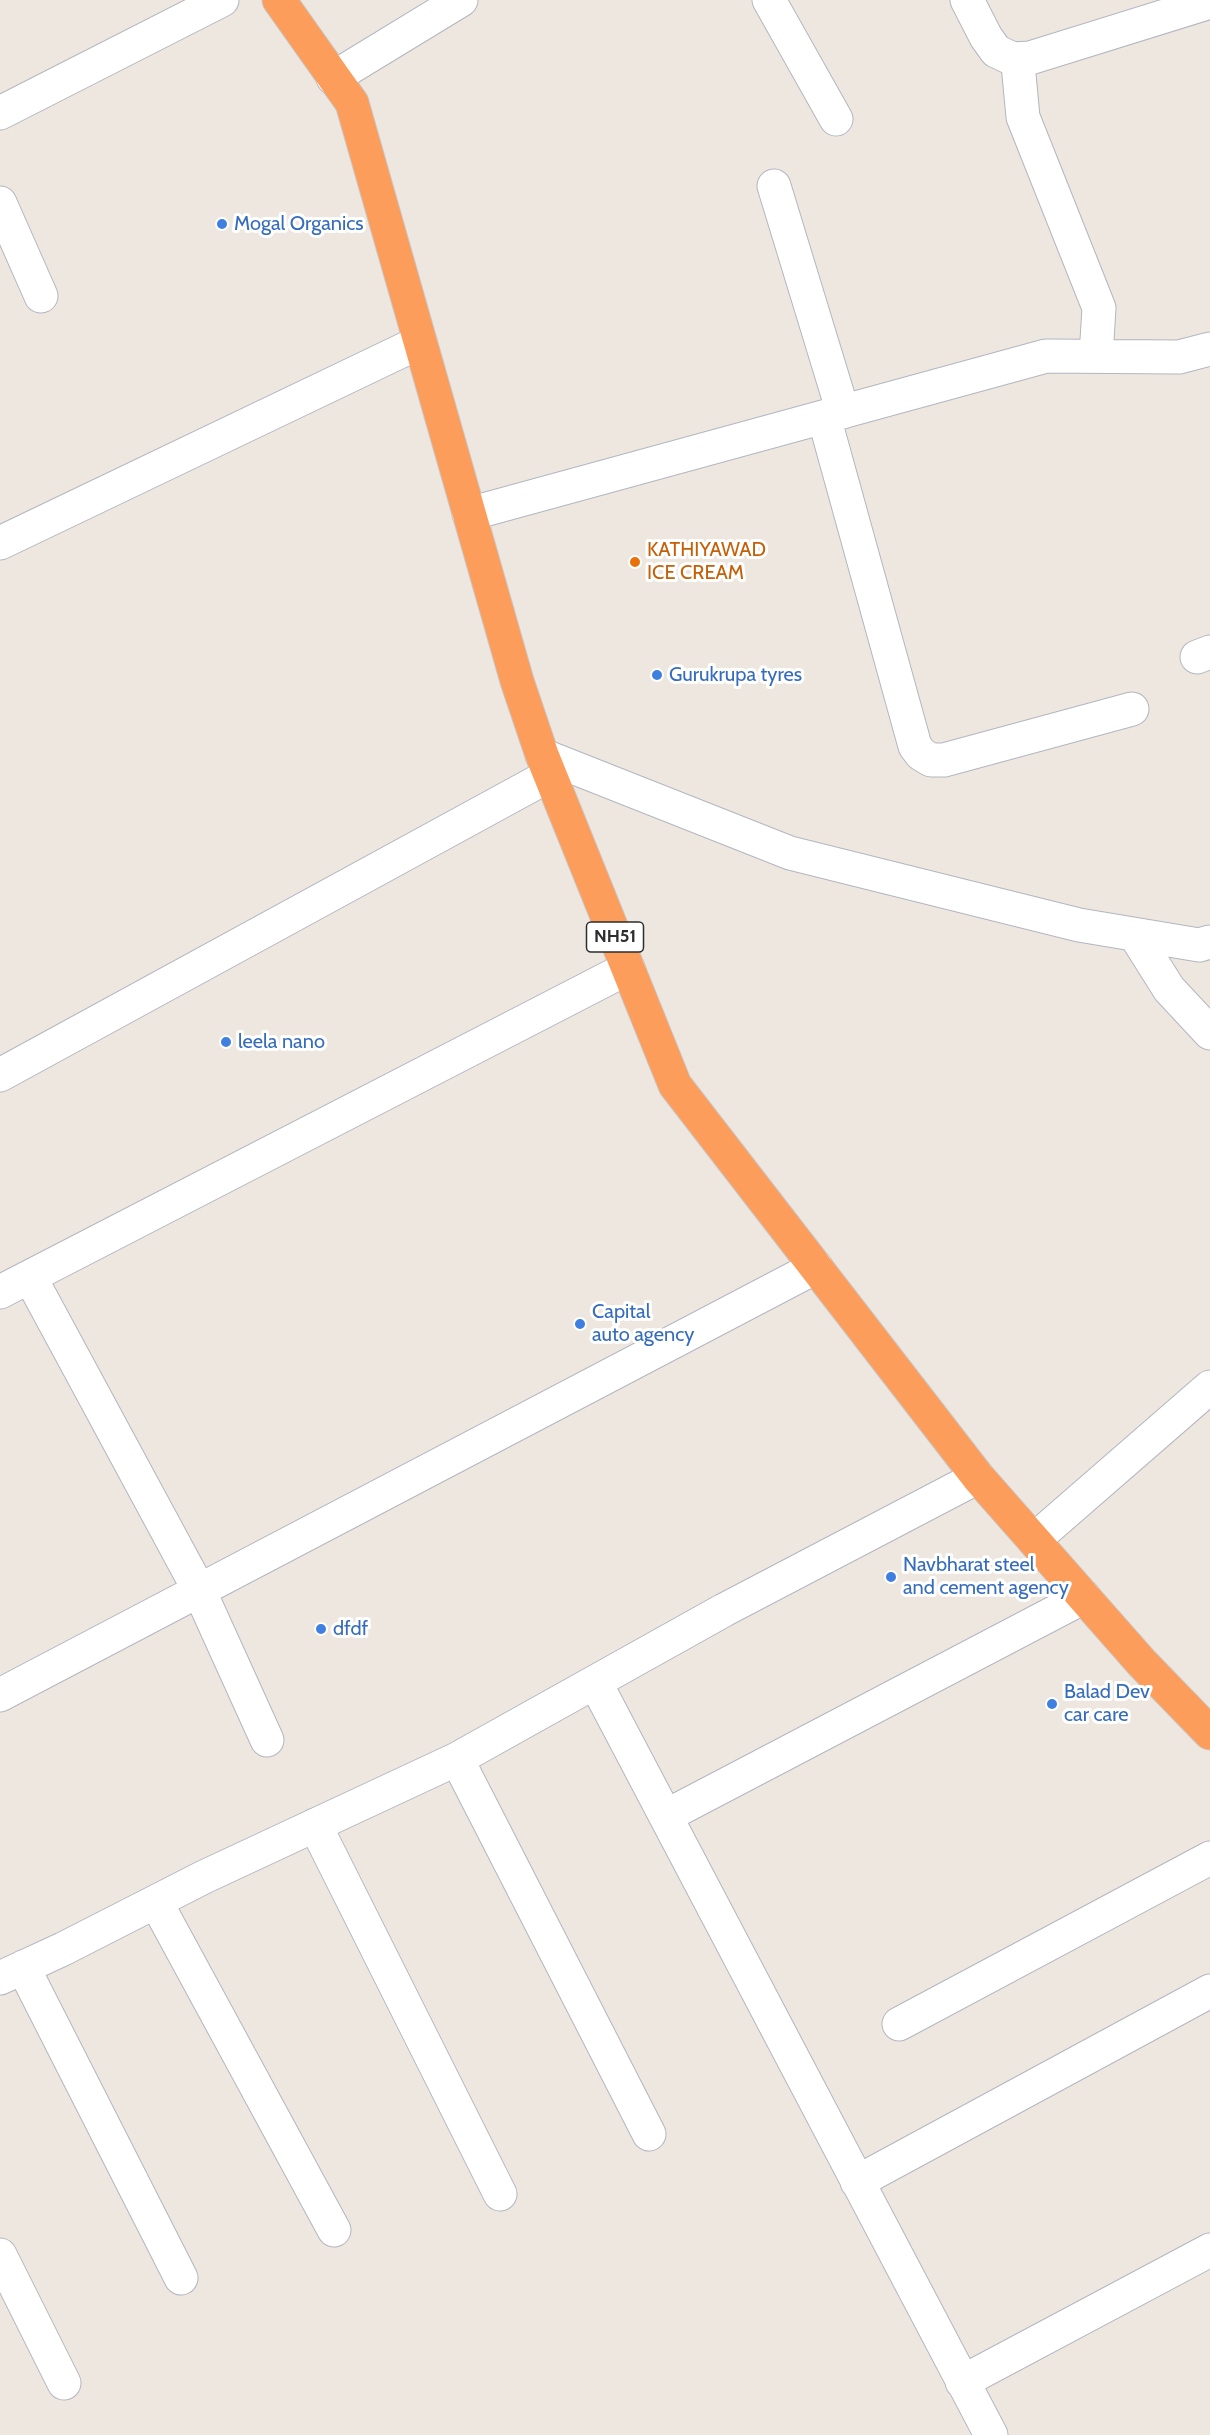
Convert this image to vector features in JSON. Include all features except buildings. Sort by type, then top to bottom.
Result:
[{"type":"highway","name":"NH51","points":[[279,0],[352,103],[517,681],[546,765],[675,1085],[978,1477],[1142,1663],[1210,1733]]},
{"type":"street","points":[[0,113],[222,0]]},
{"type":"street","points":[[333,78],[461,0]]},
{"type":"street","points":[[769,0],[836,119]]},
{"type":"street","points":[[967,0],[996,51],[1018,64],[1023,117],[1099,308],[1096,356]]},
{"type":"street","points":[[1013,59],[1030,58],[1207,3]]},
{"type":"street","points":[[774,186],[915,746],[921,754],[931,760],[944,760],[1132,709]]},
{"type":"street","points":[[0,203],[41,296]]},
{"type":"street","points":[[0,543],[420,342]]},
{"type":"street","points":[[469,514],[1046,356],[1179,357],[1210,349]]},
{"type":"street","points":[[0,1075],[546,765],[790,853],[1079,925],[1199,945],[1210,942]]},
{"type":"street","points":[[1135,935],[1169,989],[1210,1033]]},
{"type":"street","points":[[0,1292],[628,968]]},
{"type":"street","points":[[3,1685],[199,1590],[816,1267]]},
{"type":"street","points":[[30,1277],[199,1590],[267,1740]]},
{"type":"street","points":[[1034,1540],[1210,1387]]},
{"type":"street","points":[[181,2278],[11,1973],[315,1825],[457,1759],[724,1610],[978,1477]]},
{"type":"street","points":[[666,1815],[1084,1597]]},
{"type":"street","points":[[596,1682],[991,2435]]},
{"type":"street","points":[[457,1759],[649,2134]]},
{"type":"street","points":[[315,1825],[500,2194]]},
{"type":"street","points":[[899,2024],[1210,1858]]},
{"type":"street","points":[[156,1902],[334,2230]]},
{"type":"street","points":[[857,2182],[1210,1991]]},
{"type":"street","points":[[962,2382],[1210,2250]]},
{"type":"street","points":[[0,2255],[64,2383]]},
{"type":"place","name":"Mogal Organics","points":[[222,224]]},
{"type":"place","name":"KATHIYAWAD ICE CREAM","points":[[635,562]]},
{"type":"place","name":"Gurukrupa tyres","points":[[657,675]]},
{"type":"place","name":"leela nano","points":[[226,1042]]},
{"type":"place","name":"Capital auto agency","points":[[580,1324]]},
{"type":"place","name":"Navbharat steel and cement agency","points":[[891,1577]]},
{"type":"place","name":"dfdf","points":[[321,1629]]},
{"type":"place","name":"Balad Dev car care","points":[[1052,1704]]}]
